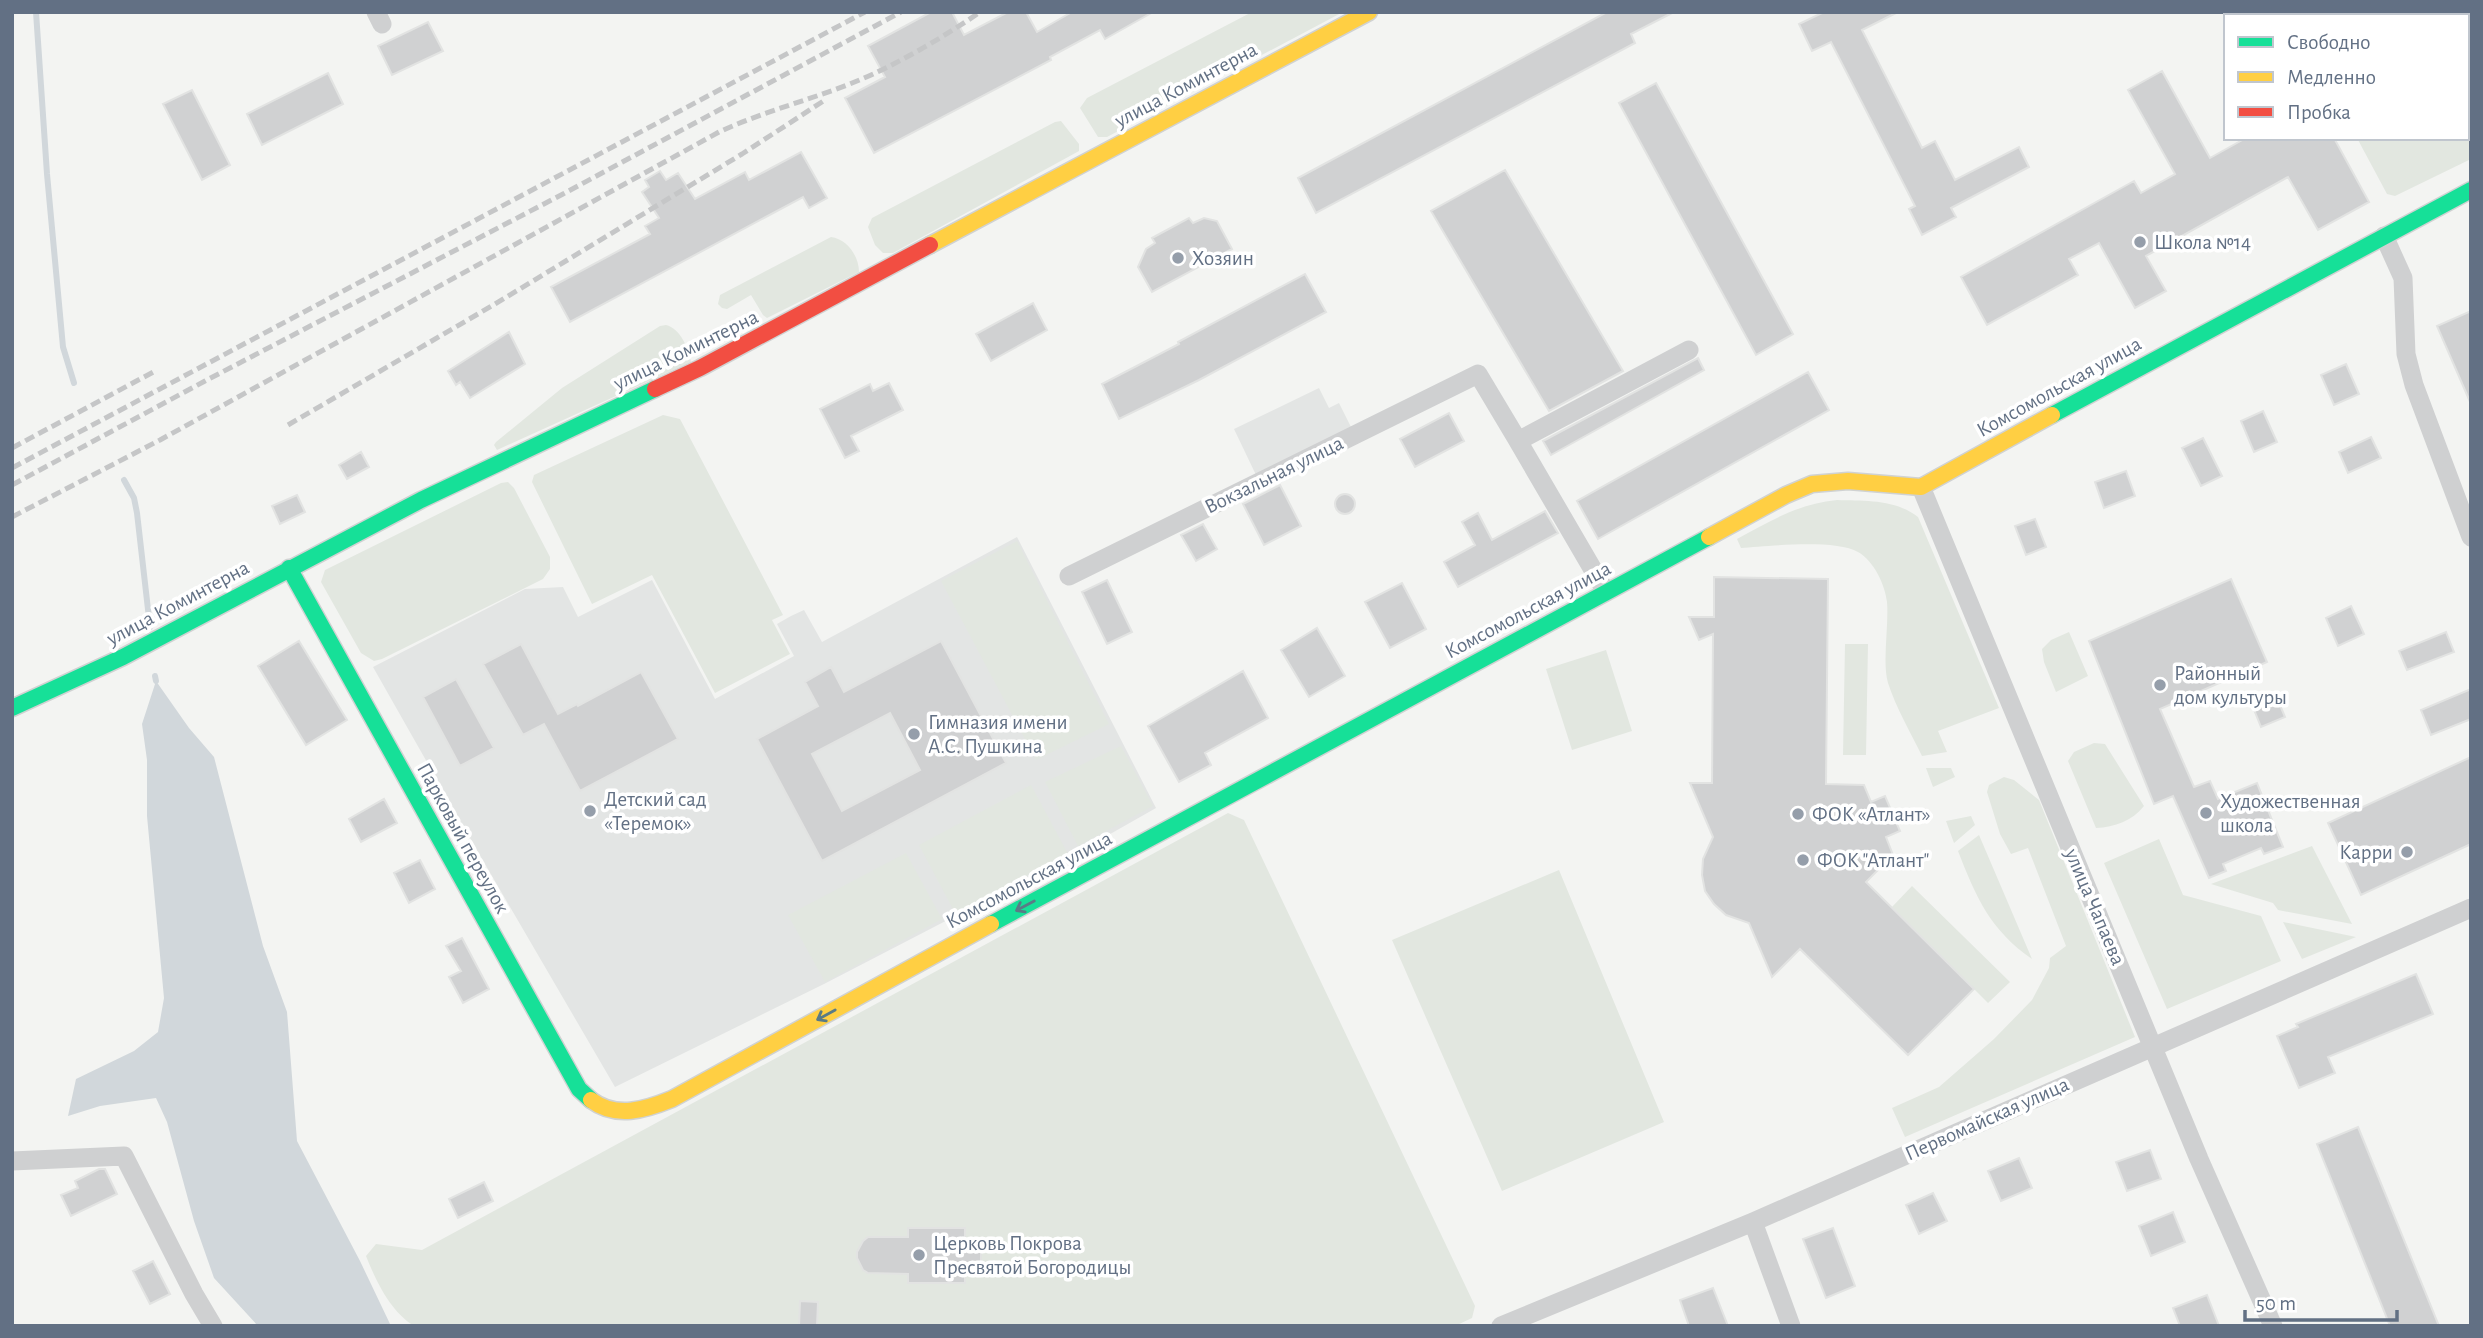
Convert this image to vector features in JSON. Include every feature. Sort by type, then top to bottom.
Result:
[{"type":"street","name":"улица Коминтерна","points":[[12,708],[110,663],[421,500],[712,362],[1369,12]]},
{"type":"street","name":"Комсомольская улица","points":[[616,1112],[644,1109],[703,1084],[1786,495],[1812,484],[1848,481],[1921,487],[2125,374],[2471,190]]},
{"type":"street","points":[[2384,236],[2403,278],[2406,354],[2414,385],[2471,537]]},
{"type":"street","points":[[1606,592],[1518,441],[1689,349]]},
{"type":"street","name":"Вокзальная улица","points":[[1069,576],[1478,374],[1518,441]]},
{"type":"street","name":"улица Чапаева","points":[[1921,487],[2199,1159],[2273,1326]]},
{"type":"street","name":"Парковый переулок","points":[[289,568],[579,1089],[590,1102],[604,1110],[616,1112]]},
{"type":"street","name":"Первомайская улица","points":[[1501,1326],[1753,1222],[2471,908]]},
{"type":"street","points":[[12,1161],[124,1156],[213,1326]]},
{"type":"street","points":[[1753,1222],[1791,1326]]},
{"type":"shaded area","points":[[1252,12],[1343,12],[1107,137],[1098,137],[1080,108],[1087,98]]},
{"type":"shaded area","points":[[2431,12],[2432,14],[2338,14]]},
{"type":"shaded area","points":[[2469,85],[2471,159],[2395,196],[2387,194],[2358,140],[2469,140]]},
{"type":"shaded area","points":[[1061,121],[1079,144],[1079,151],[893,253],[883,253],[875,245],[868,227],[872,218]]},
{"type":"shaded area","points":[[831,237],[842,241],[851,249],[859,272],[767,318],[751,295],[727,309],[718,304],[720,295]]},
{"type":"shaded area","points":[[666,325],[680,335],[691,362],[497,450],[494,445],[496,442],[562,388],[660,326]]},
{"type":"shaded area","points":[[1319,388],[1329,408],[1339,403],[1352,429],[1256,475],[1234,429]]},
{"type":"shaded area","points":[[663,415],[680,419],[783,615],[772,620],[790,654],[715,693],[652,575],[592,604],[532,482],[534,475]]},
{"type":"shaded area","points":[[508,482],[514,488],[550,557],[550,569],[543,579],[382,659],[374,661],[361,653],[321,582],[325,570],[501,483]]},
{"type":"shaded area","points":[[1837,500],[1890,504],[1918,517],[1999,708],[1938,731],[1947,752],[1922,756],[1891,692],[1886,674],[1887,602],[1881,581],[1869,561],[1848,548],[1801,544],[1741,548],[1737,539],[1797,509]]},
{"type":"shaded area","points":[[1017,537],[1156,808],[1075,854],[824,984],[615,1087],[373,667],[525,589],[563,587],[578,617],[652,580],[715,699],[794,656],[777,624],[791,616],[804,610],[822,642]]},
{"type":"shaded area","points":[[1017,541],[1109,724],[1036,760],[941,581]]},
{"type":"shaded area","points":[[2069,632],[2088,676],[2056,692],[2044,662],[2042,649],[2051,640]]},
{"type":"shaded area","points":[[1845,644],[1868,644],[1866,755],[1843,755]]},
{"type":"shaded area","points":[[1606,650],[1632,731],[1572,750],[1546,669]]},
{"type":"shaded area","points":[[156,681],[189,728],[214,757],[263,946],[287,1012],[297,1141],[391,1326],[258,1326],[214,1278],[194,1221],[167,1122],[156,1098],[100,1106],[68,1116],[76,1079],[134,1051],[158,1032],[164,998],[147,816],[147,760],[142,724]]},
{"type":"shaded area","points":[[2094,743],[2105,744],[2144,806],[2123,822],[2096,828],[2068,761],[2074,752]]},
{"type":"shaded area","points":[[1121,746],[1153,806],[1078,846],[1045,782]]},
{"type":"shaded area","points":[[1926,768],[1951,768],[1955,777],[1933,787]]},
{"type":"shaded area","points":[[2004,777],[2014,780],[2039,800],[2135,1037],[1905,1137],[1892,1108],[1939,1087],[1994,1039],[2032,1000],[2049,968],[2050,958],[2066,946],[2028,848],[2011,854],[2000,834],[1987,792],[1989,785]]},
{"type":"shaded area","points":[[1031,785],[1068,854],[955,913],[919,845]]},
{"type":"shaded area","points":[[1228,813],[1244,820],[1475,1306],[1472,1318],[1455,1326],[414,1326],[391,1304],[379,1285],[366,1256],[376,1244],[422,1250]]},
{"type":"shaded area","points":[[1971,816],[1975,825],[1954,843],[1946,821]]},
{"type":"shaded area","points":[[1979,835],[2032,959],[1995,924],[1971,883],[1958,851]]},
{"type":"shaded area","points":[[2159,839],[2183,895],[2261,916],[2281,961],[2167,1009],[2104,863]]},
{"type":"shaded area","points":[[2312,846],[2352,924],[2278,910],[2273,903],[2211,884]]},
{"type":"shaded area","points":[[906,853],[942,919],[825,982],[788,915]]},
{"type":"shaded area","points":[[1559,870],[1664,1122],[1502,1191],[1392,940]]},
{"type":"shaded area","points":[[1912,886],[2010,982],[1988,1003],[1892,907]]},
{"type":"shaded area","points":[[2283,922],[2356,937],[2302,959]]},
{"type":"building","points":[[931,12],[952,12],[964,35],[1008,12],[1026,12],[1037,32],[1072,12],[1153,12],[1105,39],[1100,30],[1050,57],[1051,60],[874,153],[845,98],[885,77],[868,46]]},
{"type":"building","points":[[1607,12],[1674,12],[1631,34],[1635,43],[1316,213],[1298,178]]},
{"type":"building","points":[[1824,12],[1898,12],[1862,30],[1922,148],[1935,141],[1955,180],[2019,147],[2029,167],[1951,208],[1956,217],[1922,235],[1909,209],[1915,206],[1831,42],[1812,51],[1799,24]]},
{"type":"building","points":[[428,22],[443,51],[392,75],[378,46]]},
{"type":"building","points":[[2162,71],[2210,158],[2242,140],[2335,140],[2369,202],[2318,230],[2288,177],[2146,256],[2166,291],[2135,308],[2099,243],[2069,259],[2078,275],[1987,325],[1961,277],[2134,181],[2141,193],[2175,174],[2128,90]]},
{"type":"building","points":[[328,73],[343,104],[262,145],[247,114]]},
{"type":"building","points":[[1656,83],[1793,334],[1756,355],[1619,103]]},
{"type":"building","points":[[192,90],[230,165],[202,180],[163,104]]},
{"type":"building","points":[[801,152],[827,198],[809,208],[803,197],[570,322],[551,287],[650,234],[645,226],[659,218],[642,192],[649,187],[645,180],[660,171],[666,180],[678,173],[695,199],[745,172],[749,180]]},
{"type":"building","points":[[1505,170],[1623,371],[1549,411],[1431,211]]},
{"type":"building","name":"Хозяин","points":[[1189,218],[1193,223],[1204,218],[1217,221],[1232,249],[1152,292],[1138,267],[1146,249],[1155,243],[1152,238]]},
{"type":"building","points":[[1305,274],[1326,312],[1119,419],[1102,384]]},
{"type":"building","points":[[1033,303],[1047,330],[991,361],[976,334]]},
{"type":"building","points":[[2471,311],[2471,404],[2437,326]]},
{"type":"building","points":[[509,332],[525,364],[470,398],[460,382],[456,385],[448,371]]},
{"type":"building","points":[[1698,358],[1704,370],[1551,455],[1543,441]]},
{"type":"building","points":[[2346,364],[2359,394],[2334,405],[2321,375]]},
{"type":"building","points":[[1808,372],[1829,410],[1598,539],[1577,501]]},
{"type":"building","points":[[889,383],[903,410],[851,436],[859,451],[845,458],[820,409],[870,384],[873,391]]},
{"type":"building","points":[[2263,411],[2277,442],[2254,452],[2241,421]]},
{"type":"building","points":[[1449,413],[1464,441],[1415,467],[1400,439]]},
{"type":"building","points":[[2371,437],[2381,458],[2348,473],[2339,452]]},
{"type":"building","points":[[2203,438],[2222,476],[2201,486],[2182,448]]},
{"type":"building","points":[[361,452],[369,467],[347,479],[339,465]]},
{"type":"building","points":[[2126,471],[2135,496],[2104,508],[2095,482]]},
{"type":"building","points":[[1280,485],[1301,526],[1264,545],[1243,504]]},
{"type":"building","points":[[1341,494],[1349,494],[1355,504],[1349,514],[1341,514],[1335,508],[1335,500]]},
{"type":"building","points":[[297,495],[305,512],[280,524],[272,506]]},
{"type":"building","points":[[1545,511],[1558,533],[1458,587],[1444,562],[1475,545],[1462,522],[1478,513],[1492,540]]},
{"type":"building","points":[[2035,519],[2046,547],[2026,555],[2015,526]]},
{"type":"building","points":[[1203,524],[1217,549],[1196,561],[1181,535]]},
{"type":"building","name":"ФОК «Атлант»","points":[[1714,577],[1828,579],[1826,784],[1864,785],[1871,802],[1885,796],[1900,831],[1886,837],[1893,855],[1866,882],[1974,989],[1908,1055],[1800,949],[1772,977],[1749,923],[1726,915],[1705,891],[1703,859],[1713,837],[1690,783],[1712,783],[1713,634],[1699,640],[1689,617],[1714,617]]},
{"type":"building","name":"Районный дом культуры","points":[[2231,579],[2267,662],[2160,709],[2194,787],[2210,781],[2218,799],[2257,783],[2283,847],[2264,854],[2261,848],[2223,864],[2226,871],[2209,878],[2173,796],[2154,804],[2089,641]]},
{"type":"building","points":[[1107,580],[1132,632],[1107,644],[1082,592]]},
{"type":"building","points":[[1402,583],[1426,629],[1390,648],[1365,602]]},
{"type":"building","points":[[2351,606],[2364,634],[2338,646],[2326,618]]},
{"type":"building","points":[[1317,628],[1345,676],[1309,697],[1281,650]]},
{"type":"building","points":[[2446,632],[2454,652],[2407,670],[2399,651]]},
{"type":"building","points":[[299,641],[347,720],[306,745],[258,666]]},
{"type":"building","points":[[941,641],[1006,763],[822,861],[757,739],[818,706],[805,682],[831,667],[844,692]],"holes":[[[890,713],[920,770],[842,811],[812,754]]]},
{"type":"building","points":[[521,644],[558,714],[641,672],[678,739],[580,791],[544,724],[523,735],[483,664]]},
{"type":"building","points":[[1243,671],[1268,718],[1205,753],[1211,765],[1179,782],[1148,726]]},
{"type":"building","points":[[456,679],[494,748],[460,766],[423,697]]},
{"type":"building","points":[[2471,689],[2471,719],[2431,735],[2421,710]]},
{"type":"building","points":[[2277,698],[2285,717],[2261,727],[2253,707]]},
{"type":"building","points":[[2471,757],[2471,844],[2361,895],[2328,823]]},
{"type":"building","points":[[384,799],[397,823],[361,842],[349,819]]},
{"type":"building","points":[[420,860],[435,889],[409,903],[394,873]]},
{"type":"building","points":[[462,938],[489,989],[463,1003],[449,977],[461,971],[446,946]]},
{"type":"building","points":[[2416,974],[2433,1014],[2328,1057],[2335,1073],[2299,1088],[2277,1036],[2298,1027],[2296,1024]]},
{"type":"building","points":[[2358,1127],[2439,1326],[2390,1326],[2317,1144]]},
{"type":"building","points":[[2150,1150],[2161,1179],[2127,1191],[2116,1162]]},
{"type":"building","points":[[2019,1158],[2032,1188],[2001,1201],[1988,1171]]},
{"type":"building","points":[[99,1169],[105,1169],[117,1194],[71,1216],[61,1195],[78,1188],[75,1181]]},
{"type":"building","points":[[484,1182],[493,1201],[458,1218],[449,1199]]},
{"type":"building","points":[[1933,1193],[1947,1221],[1919,1234],[1906,1205]]},
{"type":"building","points":[[2173,1212],[2185,1242],[2151,1256],[2139,1226]]},
{"type":"building","name":"Церковь Покрова Пресвятой Богородицы","points":[[908,1228],[965,1228],[965,1245],[981,1245],[981,1267],[965,1267],[965,1283],[908,1283],[908,1274],[868,1273],[863,1270],[857,1252],[863,1241],[868,1237],[908,1237]]},
{"type":"building","points":[[1833,1228],[1855,1286],[1826,1298],[1803,1239]]},
{"type":"building","points":[[153,1261],[170,1294],[150,1304],[133,1271]]},
{"type":"building","points":[[1713,1288],[1728,1326],[1689,1326],[1680,1300]]},
{"type":"building","points":[[2207,1295],[2219,1326],[2180,1326],[2173,1308]]},
{"type":"building","points":[[800,1301],[818,1302],[817,1326],[799,1326]]},
{"type":"waterway","points":[[36,12],[63,347],[74,383]]},
{"type":"waterway","points":[[124,480],[134,498],[137,513],[150,627]]},
{"type":"waterway","points":[[155,676],[156,681]]},
{"type":"railway","points":[[12,468],[865,12]]},
{"type":"railway","points":[[12,485],[901,12]]},
{"type":"railway","points":[[12,517],[160,440],[719,132],[872,74],[920,50],[980,12]]},
{"type":"railway","points":[[288,425],[495,304],[742,154],[825,100]]},
{"type":"railway","points":[[12,448],[157,370]]},
{"type":"traffic: fast","points":[[2052,415],[2471,190]]},
{"type":"traffic: fast","points":[[12,708],[123,657],[421,500],[655,389]]},
{"type":"traffic: fast","points":[[991,924],[1709,537]]},
{"type":"traffic: fast","points":[[289,568],[579,1089],[591,1100]]},
{"type":"traffic: slow","points":[[930,245],[1369,12]]},
{"type":"traffic: slow","points":[[1709,537],[1786,495],[1812,484],[1848,481],[1921,487],[2052,415]]},
{"type":"traffic: slow","points":[[591,1100],[610,1109],[631,1111],[672,1099],[991,924]]},
{"type":"traffic: jam","points":[[655,389],[700,368],[930,245]]},
{"type":"place","name":"Школа №14","points":[[2140,242]]},
{"type":"place","name":"Хозяин","points":[[1178,258]]},
{"type":"place","name":"Районный дом культуры","points":[[2160,685]]},
{"type":"place","name":"Гимназия имени А.С. Пушкина","points":[[914,734]]},
{"type":"place","name":"Детский сад «Теремок»","points":[[590,811]]},
{"type":"place","name":"Художественная школа","points":[[2206,813]]},
{"type":"place","name":"ФОК «Атлант»","points":[[1798,814]]},
{"type":"place","name":"Карри","points":[[2407,852]]},
{"type":"place","name":"ФОК \"Атлант\"","points":[[1803,860]]},
{"type":"place","name":"Церковь Покрова Пресвятой Богородицы","points":[[919,1255]]}]
